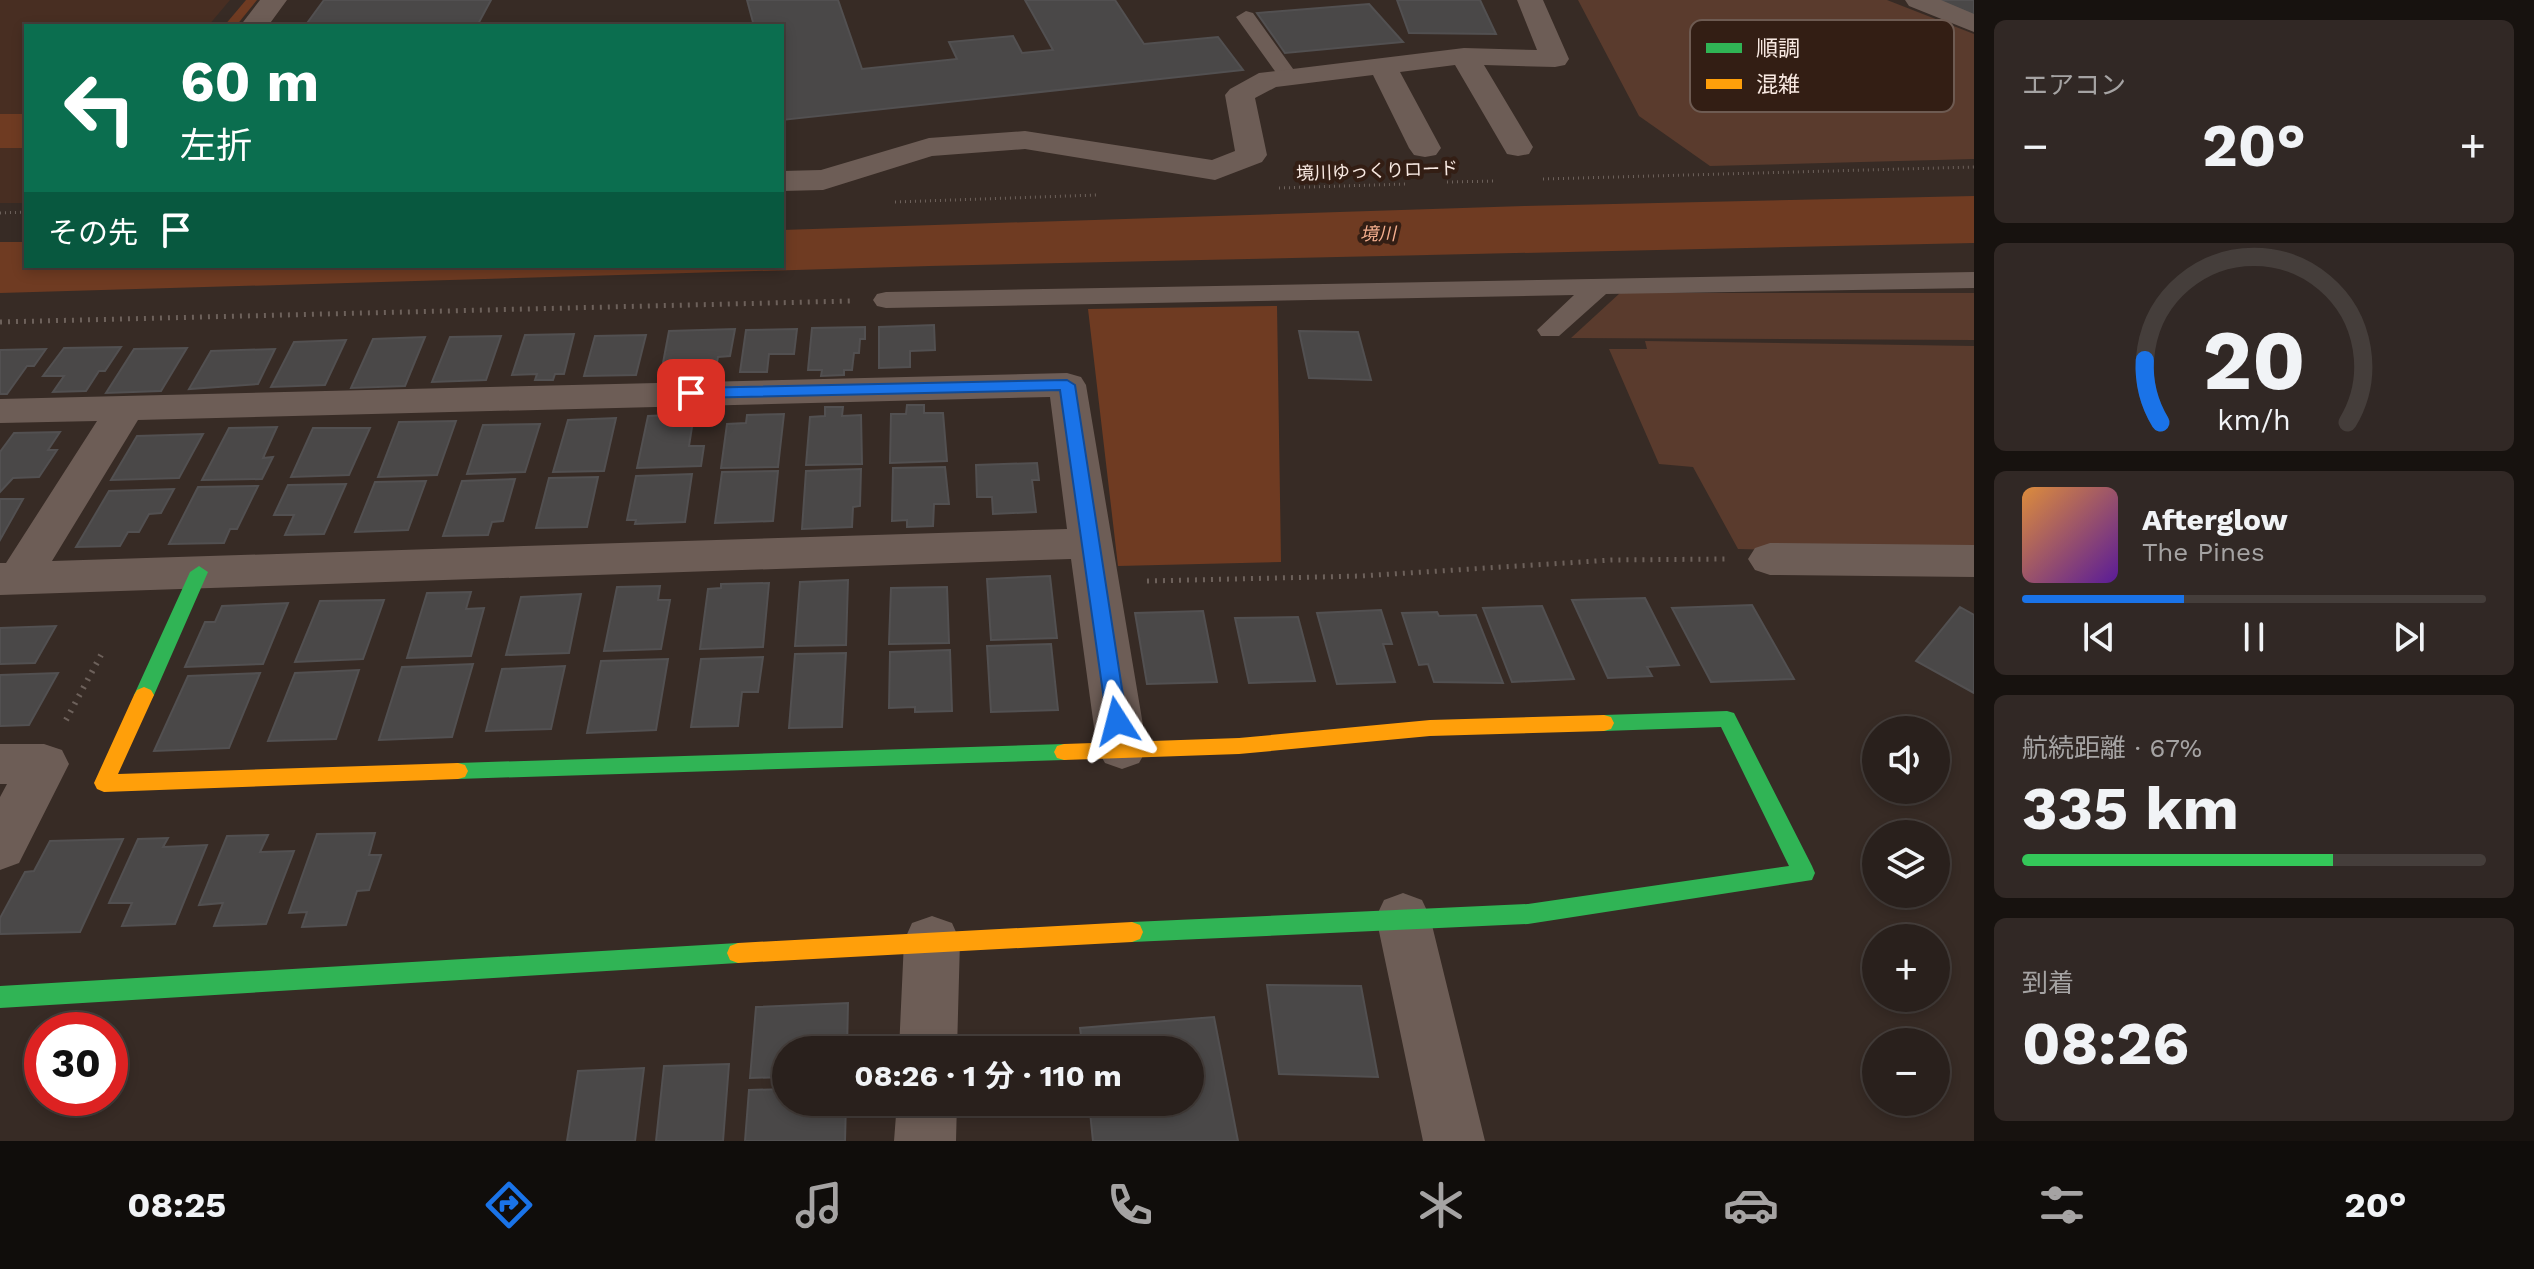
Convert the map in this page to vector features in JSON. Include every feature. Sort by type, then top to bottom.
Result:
[{"type":"street","points":[[256,24],[274,0]]},
{"type":"street","points":[[784,181],[823,180],[929,147],[1025,140],[1215,170],[1251,155],[1240,95],[1269,79],[1464,56],[1555,59],[1530,0]]},
{"type":"street","points":[[1918,0],[1974,24]]},
{"type":"street","points":[[1464,56],[1518,147]]},
{"type":"street","points":[[1383,66],[1425,148]]},
{"type":"street","points":[[0,411],[1067,385],[1122,749]]},
{"type":"street","points":[[10,579],[126,407]]},
{"type":"street","points":[[1770,559],[1974,561]]},
{"type":"street","points":[[10,579],[199,572],[1093,563]]},
{"type":"street","points":[[0,997],[932,941],[1403,917],[1528,914],[1804,873],[1727,719],[1430,728],[1239,746],[104,783],[199,572]]},
{"type":"street","points":[[0,847],[22,764]]},
{"type":"street","points":[[1403,917],[1454,1141]]},
{"type":"street","points":[[929,1036],[932,941]]},
{"type":"street","points":[[925,1141],[926,1116]]},
{"type":"lane","points":[[1246,17],[1289,77]]},
{"type":"lane","points":[[886,300],[1974,280]]},
{"type":"lane","points":[[1550,330],[1598,288]]},
{"type":"path","points":[[1528,179],[1974,167]]},
{"type":"path","name":"境川ゆっくりロード","points":[[1433,183],[1512,180]]},
{"type":"path","name":"境川ゆっくりロード","points":[[1274,189],[1417,183]]},
{"type":"path","points":[[893,202],[1099,195]]},
{"type":"path","points":[[0,213],[24,212]]},
{"type":"path","points":[[0,322],[886,300]]},
{"type":"path","points":[[1093,563],[1361,576],[1612,560],[1770,559]]},
{"type":"path","points":[[22,764],[142,575]]},
{"type":"shaded area","points":[[0,0],[230,0],[210,24],[24,24],[24,203],[0,203]]},
{"type":"shaded area","points":[[1578,0],[1887,0],[1938,20],[1690,20],[1690,112],[1954,112],[1954,26],[1974,34],[1974,159],[1710,166],[1639,116]]},
{"type":"shaded area","points":[[1620,293],[1974,293],[1974,340],[1571,338]]},
{"type":"shaded area","points":[[1645,341],[1974,346],[1974,555],[1738,549],[1693,467],[1659,464],[1609,349],[1647,349]]},
{"type":"water","points":[[0,114],[24,114],[24,148],[0,148]]},
{"type":"water","name":"境川","points":[[1974,196],[1974,243],[930,266],[0,293],[0,242],[24,242],[24,268],[784,268],[784,230],[1524,206]]},
{"type":"water","points":[[1277,306],[1281,562],[1118,566],[1088,309]]},
{"type":"building","points":[[324,0],[491,0],[478,24],[306,24]]},
{"type":"building","points":[[747,0],[838,0],[862,69],[957,59],[949,42],[1013,36],[1022,53],[1053,50],[1025,0],[1115,0],[1144,44],[1218,37],[1243,70],[784,120],[784,24],[753,24]]},
{"type":"building","points":[[1397,0],[1480,0],[1496,34],[1409,33]]},
{"type":"building","points":[[1937,0],[1974,0],[1974,15]]},
{"type":"building","points":[[1369,4],[1403,42],[1285,53],[1257,13]]},
{"type":"building","points":[[934,325],[935,350],[910,351],[910,367],[879,368],[879,327]]},
{"type":"building","points":[[865,327],[865,339],[860,339],[859,353],[854,353],[852,370],[844,370],[844,375],[821,376],[822,370],[808,370],[812,328]]},
{"type":"building","points":[[735,329],[730,356],[718,357],[714,377],[660,379],[669,331]]},
{"type":"building","points":[[797,329],[794,354],[769,354],[767,372],[740,372],[746,330]]},
{"type":"building","points":[[1299,331],[1358,332],[1371,380],[1309,378]]},
{"type":"building","points":[[574,334],[564,374],[555,374],[553,380],[535,380],[537,374],[512,375],[525,335]]},
{"type":"building","points":[[646,335],[636,375],[584,376],[595,336]]},
{"type":"building","points":[[501,336],[486,380],[432,382],[450,337]]},
{"type":"building","points":[[425,337],[405,386],[351,388],[373,339]]},
{"type":"building","points":[[346,340],[325,385],[271,387],[294,342]]},
{"type":"building","points":[[121,347],[105,371],[99,371],[86,391],[53,392],[64,376],[43,376],[64,348]]},
{"type":"building","points":[[187,348],[161,391],[106,393],[134,349]]},
{"type":"building","points":[[46,349],[34,366],[27,366],[7,394],[0,394],[0,350]]},
{"type":"building","points":[[275,349],[258,384],[189,389],[211,351]]},
{"type":"building","points":[[907,405],[924,405],[924,413],[943,413],[947,461],[890,463],[891,414],[906,414]]},
{"type":"building","points":[[825,407],[843,407],[842,416],[861,415],[862,464],[806,465],[810,417],[825,416]]},
{"type":"building","points":[[694,414],[689,446],[704,446],[701,466],[637,468],[648,416]]},
{"type":"building","points":[[784,414],[778,467],[721,468],[727,424],[746,423],[747,415]]},
{"type":"building","points":[[616,418],[604,471],[553,472],[568,420]]},
{"type":"building","points":[[456,421],[437,475],[378,477],[399,422]]},
{"type":"building","points":[[540,424],[525,472],[467,474],[483,425]]},
{"type":"building","points":[[277,427],[263,458],[273,457],[262,479],[202,480],[229,428]]},
{"type":"building","points":[[313,428],[370,428],[349,475],[291,477]]},
{"type":"building","points":[[60,432],[48,450],[57,450],[39,477],[13,478],[0,492],[0,452],[14,433]]},
{"type":"building","points":[[203,434],[179,478],[111,480],[137,436]]},
{"type":"building","points":[[1037,463],[1039,480],[1032,480],[1036,512],[993,514],[992,497],[977,497],[976,465]]},
{"type":"building","points":[[945,467],[949,504],[934,504],[933,526],[907,527],[907,520],[892,521],[893,468]]},
{"type":"building","points":[[861,469],[860,506],[853,507],[852,527],[802,529],[806,471]]},
{"type":"building","points":[[778,471],[773,521],[715,523],[722,472]]},
{"type":"building","points":[[692,474],[685,522],[635,524],[636,520],[627,520],[636,476]]},
{"type":"building","points":[[598,477],[587,527],[536,528],[549,478]]},
{"type":"building","points":[[515,479],[503,521],[492,522],[488,535],[443,536],[462,481]]},
{"type":"building","points":[[426,481],[408,530],[355,532],[375,482]]},
{"type":"building","points":[[346,484],[324,534],[285,535],[294,515],[274,515],[288,485]]},
{"type":"building","points":[[258,486],[237,529],[230,529],[224,543],[169,544],[198,487]]},
{"type":"building","points":[[174,489],[161,513],[149,514],[139,532],[128,532],[120,546],[76,547],[109,491]]},
{"type":"building","points":[[0,499],[23,499],[0,540]]},
{"type":"building","points":[[1050,576],[1057,638],[991,640],[987,579]]},
{"type":"building","points":[[848,580],[846,645],[795,646],[800,582]]},
{"type":"building","points":[[769,583],[763,647],[700,649],[708,589],[721,588],[721,584]]},
{"type":"building","points":[[660,586],[658,600],[670,600],[661,649],[604,651],[617,587]]},
{"type":"building","points":[[947,587],[949,643],[889,644],[891,588]]},
{"type":"building","points":[[471,592],[466,609],[484,608],[471,656],[407,658],[427,593]]},
{"type":"building","points":[[581,594],[569,653],[506,655],[521,597]]},
{"type":"building","points":[[1645,598],[1679,665],[1647,667],[1652,676],[1608,678],[1572,600]]},
{"type":"building","points":[[384,600],[363,659],[295,662],[320,601]]},
{"type":"building","points":[[288,603],[263,664],[185,667],[205,622],[215,622],[222,606]]},
{"type":"building","points":[[1752,605],[1794,679],[1711,682],[1672,608]]},
{"type":"building","points":[[1542,606],[1574,679],[1512,682],[1483,608]]},
{"type":"building","points":[[1960,607],[1974,615],[1974,693],[1916,661]]},
{"type":"building","points":[[1381,610],[1392,644],[1383,644],[1395,682],[1337,684],[1317,613]]},
{"type":"building","points":[[1203,611],[1217,682],[1147,684],[1135,613]]},
{"type":"building","points":[[1437,612],[1439,616],[1476,615],[1503,683],[1434,682],[1428,664],[1419,665],[1402,613]]},
{"type":"building","points":[[1298,617],[1315,681],[1249,683],[1235,618]]},
{"type":"building","points":[[56,626],[35,663],[0,664],[0,628]]},
{"type":"building","points":[[1051,644],[1058,710],[991,712],[987,646]]},
{"type":"building","points":[[950,650],[952,711],[915,712],[915,707],[889,708],[890,652]]},
{"type":"building","points":[[846,653],[842,727],[789,728],[795,654]]},
{"type":"building","points":[[763,657],[758,692],[742,692],[738,726],[691,727],[701,659]]},
{"type":"building","points":[[668,659],[656,730],[587,733],[601,661]]},
{"type":"building","points":[[473,664],[452,737],[379,740],[402,667]]},
{"type":"building","points":[[565,666],[551,729],[486,731],[502,669]]},
{"type":"building","points":[[359,670],[336,739],[268,741],[295,673]]},
{"type":"building","points":[[58,673],[29,725],[0,726],[0,675]]},
{"type":"building","points":[[260,673],[229,748],[154,751],[188,676]]},
{"type":"building","points":[[375,833],[369,855],[381,855],[369,890],[357,891],[346,925],[302,927],[307,912],[289,913],[317,834]]},
{"type":"building","points":[[268,835],[260,852],[294,851],[266,924],[214,926],[223,903],[199,905],[227,836]]},
{"type":"building","points":[[168,838],[163,847],[207,845],[175,924],[122,926],[132,903],[109,903],[138,839]]},
{"type":"building","points":[[123,839],[80,932],[0,934],[0,918],[25,872],[34,871],[50,841]]},
{"type":"building","points":[[1267,985],[1361,986],[1378,1077],[1279,1074]]},
{"type":"building","points":[[848,1003],[847,1036],[772,1036],[772,1077],[750,1078],[756,1007]]},
{"type":"building","points":[[1214,1017],[1238,1141],[1093,1141],[1090,1116],[1204,1116],[1204,1036],[1081,1036],[1080,1028]]},
{"type":"building","points":[[729,1064],[723,1141],[656,1141],[664,1066]]},
{"type":"building","points":[[644,1068],[635,1141],[567,1141],[578,1071]]},
{"type":"building","points":[[772,1089],[772,1116],[846,1116],[845,1141],[745,1141],[749,1090]]},
{"type":"waterway","points":[[232,24],[252,0]]},
{"type":"traffic: fast","points":[[144,695],[199,572]]},
{"type":"traffic: fast","points":[[1132,932],[1528,914],[1804,873],[1727,719],[1604,723]]},
{"type":"traffic: fast","points":[[458,771],[1064,752]]},
{"type":"traffic: fast","points":[[0,997],[738,953]]},
{"type":"traffic: slow","points":[[144,695],[104,783],[458,771]]},
{"type":"traffic: slow","points":[[1064,752],[1239,746],[1430,728],[1604,723]]},
{"type":"traffic: slow","points":[[738,953],[1132,932]]},
{"type":"route","points":[[691,393],[1067,385],[1117,721]]}]
